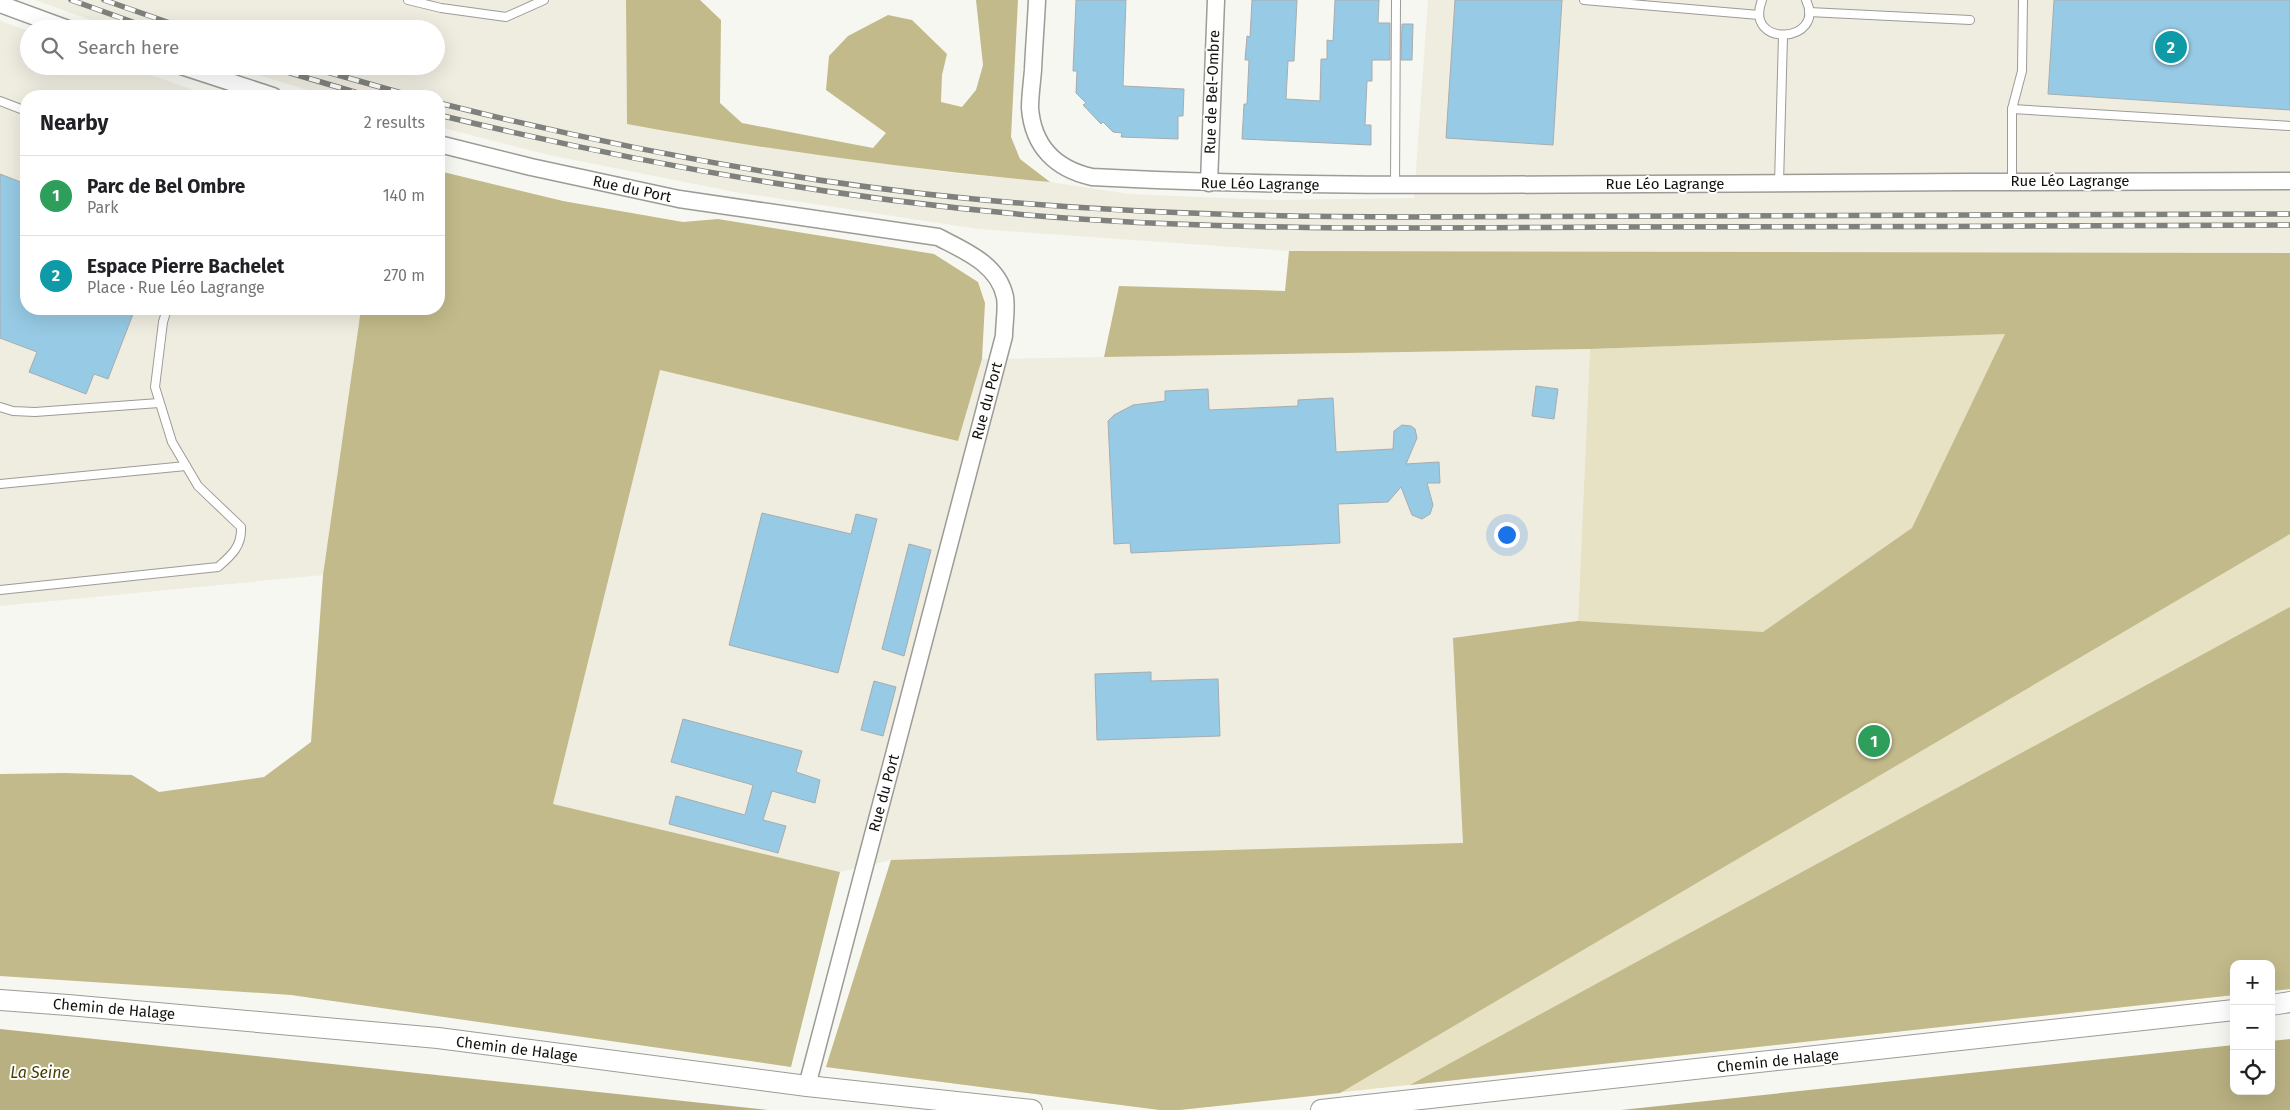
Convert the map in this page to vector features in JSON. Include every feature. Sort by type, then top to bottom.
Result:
[{"type":"street","name":"Rue Léo Lagrange","points":[[1037,0],[1030,109],[1035,134],[1048,154],[1060,165],[1075,173],[1092,177],[1209,183],[1395,186],[2012,181],[2290,181]]},
{"type":"street","name":"Rue de Bel-Ombre","points":[[1209,183],[1216,0]]},
{"type":"street","points":[[0,4],[44,20]]},
{"type":"street","points":[[209,75],[255,90]]},
{"type":"street","name":"Rue du Port","points":[[445,146],[531,167],[679,199],[938,237],[969,253],[994,271],[1005,297],[1004,336],[808,1086]]},
{"type":"street","name":"Chemin de Halage","points":[[0,1000],[438,1038],[808,1086],[1032,1110]]},
{"type":"street","points":[[2275,1004],[2290,1002]]},
{"type":"street","name":"Chemin de Halage","points":[[1321,1110],[2230,1010]]},
{"type":"lane","points":[[408,0],[441,8],[506,17],[544,0]]},
{"type":"lane","points":[[1395,186],[1396,0]]},
{"type":"lane","points":[[1584,0],[1759,15]]},
{"type":"lane","points":[[1762,0],[1759,15],[1767,30],[1783,36],[1798,32],[1804,26],[1809,12],[1806,0]]},
{"type":"lane","points":[[2012,181],[2012,109],[2022,71],[2024,0]]},
{"type":"lane","points":[[1809,12],[1970,20]]},
{"type":"lane","points":[[1779,183],[1783,36]]},
{"type":"lane","points":[[0,101],[20,109]]},
{"type":"lane","points":[[2012,109],[2290,126]]},
{"type":"lane","points":[[0,590],[218,567],[234,554],[242,538],[241,527],[198,486],[172,442],[154,387],[165,315]]},
{"type":"lane","points":[[0,407],[13,411],[35,412],[159,403]]},
{"type":"lane","points":[[0,484],[186,466]]},
{"type":"shaded area","points":[[35,0],[626,0],[627,124],[944,172],[1050,182],[1130,194],[1275,200],[1414,198],[1428,0],[2290,0],[2290,253],[1289,251],[978,229],[735,192],[549,155],[445,129],[445,90],[307,90],[258,75],[445,75],[445,20],[91,20]]},
{"type":"shaded area","points":[[626,0],[700,0],[721,20],[720,103],[742,123],[873,148],[886,133],[826,90],[829,56],[848,36],[888,15],[912,20],[947,54],[942,75],[941,102],[962,107],[976,90],[983,65],[976,0],[1018,0],[1011,137],[1020,159],[1050,182],[838,158],[627,124]]},
{"type":"shaded area","points":[[0,21],[20,28],[20,75],[151,75],[193,90],[20,90],[20,315],[360,315],[323,575],[0,606]]},
{"type":"shaded area","points":[[445,172],[563,201],[683,222],[718,219],[934,254],[978,282],[985,303],[982,359],[958,441],[660,370],[553,804],[840,872],[791,1067],[291,995],[0,976],[0,774],[132,775],[159,792],[264,777],[311,742],[323,575],[360,315],[445,315]]},
{"type":"shaded area","points":[[1289,251],[2290,253],[2290,534],[1340,1093],[1179,1110],[1160,1110],[826,1067],[891,860],[1463,843],[1453,638],[1578,621],[1763,632],[1912,528],[2005,334],[1590,349],[1104,357],[1119,286],[1285,291]]},
{"type":"shaded area","points":[[2290,323],[2290,989],[2275,991],[2275,960],[2230,960],[2230,995],[1179,1110],[1160,1110],[826,1067],[891,860],[1463,843],[1453,638],[1578,621],[1590,349]]},
{"type":"shaded area","points":[[1590,349],[1578,621],[1453,638],[1463,843],[891,860],[840,872],[553,804],[660,370],[958,441],[982,359]]},
{"type":"shaded area","points":[[2290,607],[2290,989],[2275,991],[2275,960],[2230,960],[2230,995],[1410,1085]]},
{"type":"water","name":"La Seine","points":[[0,1029],[768,1110],[0,1110]]},
{"type":"water","points":[[2290,1039],[2290,1110],[1621,1110],[2230,1045],[2230,1095],[2275,1095],[2275,1041]]},
{"type":"building","points":[[1076,0],[1126,0],[1123,86],[1184,89],[1183,116],[1178,116],[1178,139],[1121,137],[1122,133],[1113,132],[1103,122],[1101,124],[1083,105],[1086,103],[1076,93],[1077,71],[1073,71]]},
{"type":"building","points":[[1252,0],[1297,0],[1294,61],[1288,61],[1286,99],[1320,101],[1321,59],[1327,59],[1327,40],[1333,41],[1335,0],[1379,0],[1378,23],[1390,23],[1390,60],[1372,60],[1372,81],[1367,81],[1365,125],[1371,125],[1371,145],[1242,139],[1244,104],[1247,104],[1249,60],[1245,60],[1247,36],[1250,37]]},
{"type":"building","points":[[1455,0],[1562,0],[1553,145],[1446,138]]},
{"type":"building","points":[[2054,0],[2290,0],[2290,110],[2048,94]]},
{"type":"building","points":[[1402,24],[1413,24],[1412,60],[1401,60]]},
{"type":"building","points":[[0,174],[20,182],[20,315],[133,315],[108,379],[94,374],[86,394],[29,372],[37,352],[0,338]]},
{"type":"building","points":[[1536,386],[1558,389],[1554,419],[1532,416]]},
{"type":"building","points":[[1208,389],[1209,410],[1298,406],[1298,400],[1333,398],[1336,452],[1393,449],[1394,431],[1402,425],[1411,426],[1415,429],[1417,438],[1406,464],[1439,462],[1440,483],[1427,483],[1433,505],[1430,514],[1422,519],[1412,515],[1401,487],[1388,502],[1338,504],[1340,543],[1131,553],[1130,543],[1114,544],[1108,421],[1114,415],[1133,405],[1165,401],[1165,391]]},
{"type":"building","points":[[762,513],[851,534],[856,514],[877,519],[838,673],[729,645]]},
{"type":"building","points":[[909,544],[931,550],[904,656],[882,649]]},
{"type":"building","points":[[1151,672],[1151,681],[1218,679],[1220,736],[1097,740],[1095,674]]},
{"type":"building","points":[[874,681],[896,687],[883,736],[861,730]]},
{"type":"building","points":[[683,719],[802,751],[796,772],[820,780],[815,803],[772,791],[763,820],[786,826],[778,853],[669,824],[676,796],[745,815],[753,785],[671,762]]},
{"type":"railway","points":[[71,0],[127,20]]},
{"type":"railway","points":[[104,0],[161,20]]},
{"type":"railway","points":[[297,75],[348,90]]},
{"type":"railway","points":[[338,75],[391,90]]},
{"type":"railway","points":[[445,104],[571,134],[772,173],[907,192],[1081,208],[1243,215],[1351,217],[2290,214]]},
{"type":"railway","points":[[445,116],[594,150],[829,192],[986,211],[1065,218],[1201,225],[1404,228],[2290,225]]},
{"type":"place","name":"Espace Pierre Bachelet","points":[[2171,47]]},
{"type":"place","name":"Parc de Bel Ombre","points":[[1874,741]]}]
